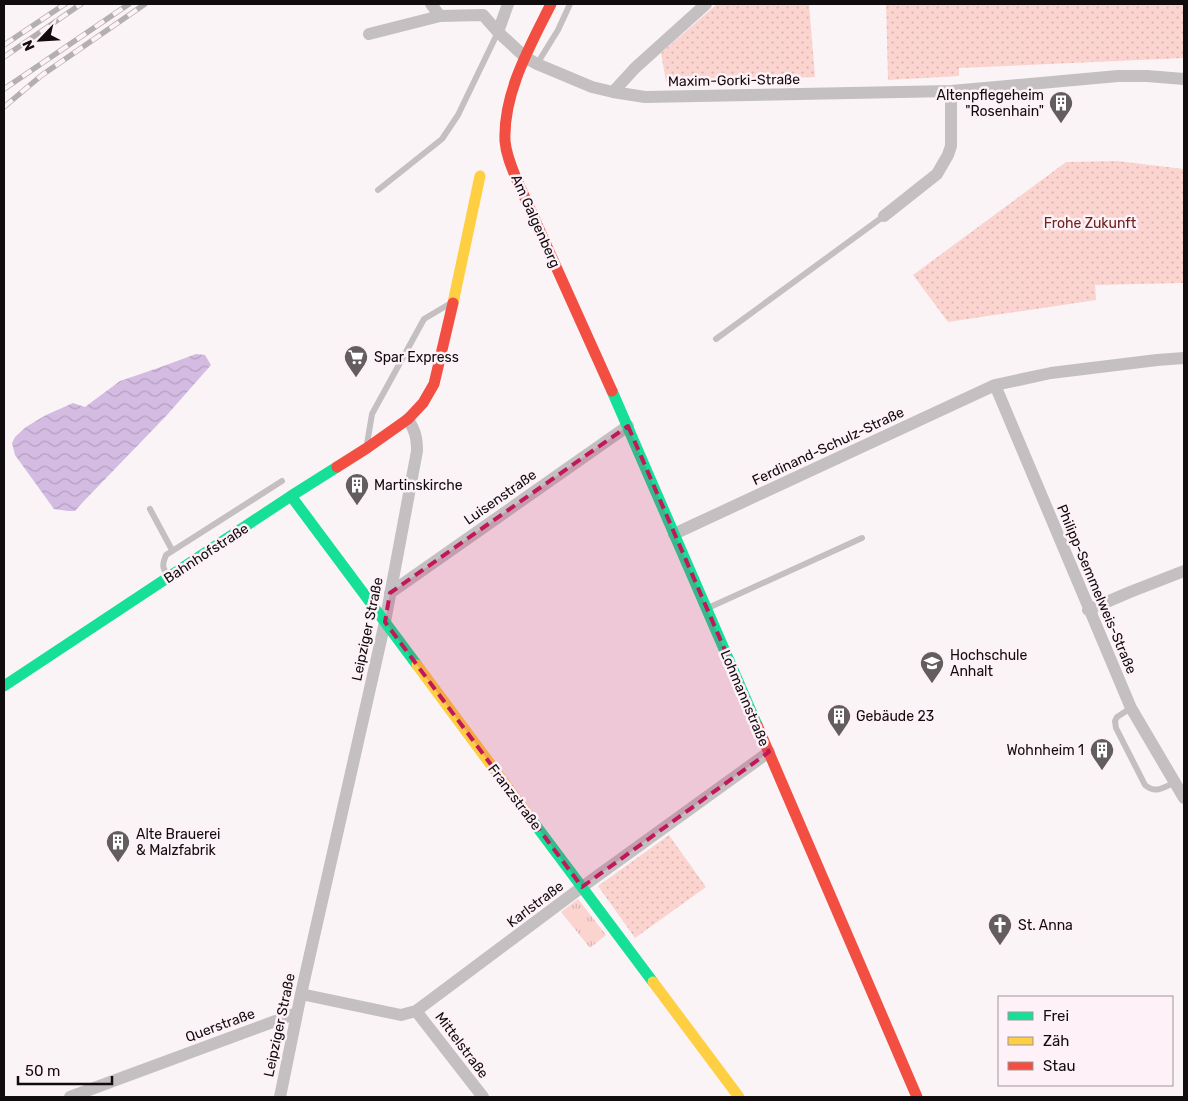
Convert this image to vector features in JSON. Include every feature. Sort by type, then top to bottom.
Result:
[{"type":"street","points":[[431,4],[440,16]]},
{"type":"street","points":[[498,32],[508,4]]},
{"type":"street","points":[[369,34],[440,16],[483,15],[525,57],[551,4]]},
{"type":"street","points":[[613,92],[636,68],[706,4]]},
{"type":"street","name":"Maxim-Gorki-Straße","points":[[525,57],[592,87],[645,97],[951,91],[1118,76],[1184,78]]},
{"type":"street","name":"Am Galgenberg","points":[[525,57],[508,106],[505,122],[507,154],[571,299]]},
{"type":"street","points":[[884,216],[937,174],[948,155],[951,146],[951,91]]},
{"type":"street","points":[[408,419],[424,403],[434,384],[448,332],[480,176]]},
{"type":"street","name":"Lohmannstraße","points":[[571,299],[628,426],[917,1097]]},
{"type":"street","name":"Ferdinand-Schulz-Straße","points":[[674,534],[995,385],[1051,373],[1184,358]]},
{"type":"street","name":"Philipp-Semmelweis-Straße","points":[[995,385],[1088,610],[1131,708],[1184,798]]},
{"type":"street","name":"Bahnhofstraße","points":[[4,686],[291,496],[367,448],[408,419]]},
{"type":"street","name":"Leipziger Straße","points":[[280,1097],[297,1012],[385,622],[417,451],[417,437],[408,419]]},
{"type":"street","name":"Luisenstraße","points":[[390,593],[628,426]]},
{"type":"street","name":"Franzstraße","points":[[291,496],[739,1097]]},
{"type":"street","points":[[1088,610],[1184,571]]},
{"type":"street","name":"Karlstraße","points":[[416,1011],[768,752]]},
{"type":"street","points":[[301,994],[401,1015],[416,1011]]},
{"type":"street","name":"Mittelstraße","points":[[416,1011],[483,1097]]},
{"type":"street","name":"Querstraße","points":[[74,1096],[297,1012]]},
{"type":"lane","points":[[537,64],[558,30],[570,4]]},
{"type":"lane","points":[[378,190],[442,139],[458,115],[498,32]]},
{"type":"lane","points":[[716,339],[884,216]]},
{"type":"lane","points":[[367,448],[372,414],[424,319],[453,302]]},
{"type":"lane","points":[[169,577],[163,568],[166,555],[282,481]]},
{"type":"lane","points":[[150,510],[172,550]]},
{"type":"lane","points":[[706,608],[862,538]]},
{"type":"lane","points":[[1131,708],[1117,718],[1116,724],[1144,785],[1158,790],[1175,782]]},
{"type":"highlighted area","points":[[628,426],[769,752],[582,887],[385,622],[390,593]]},
{"type":"green space","points":[[717,4],[809,4],[815,77],[666,82],[661,53]]},
{"type":"green space","points":[[886,4],[1184,4],[1184,58],[959,68],[959,76],[888,80]]},
{"type":"green space","name":"Frohe Zukunft","points":[[1117,161],[1184,169],[1184,283],[1095,285],[1096,300],[948,322],[913,275],[1066,162]]},
{"type":"green space","points":[[669,835],[706,887],[635,938],[598,886]]},
{"type":"green space","points":[[578,899],[606,935],[590,948],[561,912]]},
{"type":"water","points":[[196,354],[205,355],[211,365],[167,415],[75,511],[54,509],[15,455],[12,443],[15,437],[26,427],[46,415],[73,403],[85,407],[120,381]]},
{"type":"railway","points":[[4,45],[65,4]]},
{"type":"railway","points":[[4,57],[81,4]]},
{"type":"railway","points":[[4,89],[129,4]]},
{"type":"railway","points":[[4,107],[42,75],[145,4]]},
{"type":"traffic: fast","points":[[612,391],[757,725]]},
{"type":"traffic: fast","points":[[4,686],[337,467]]},
{"type":"traffic: fast","points":[[291,496],[417,665]]},
{"type":"traffic: fast","points":[[531,819],[653,982]]},
{"type":"traffic: slow","points":[[453,303],[480,176]]},
{"type":"traffic: slow","points":[[417,665],[531,819]]},
{"type":"traffic: slow","points":[[653,982],[739,1097]]},
{"type":"traffic: jam","points":[[551,4],[519,70],[508,105],[505,141],[509,160],[516,178],[612,391]]},
{"type":"traffic: jam","points":[[337,467],[408,419],[423,403],[434,384],[453,303]]},
{"type":"traffic: jam","points":[[757,725],[917,1097]]},
{"type":"place","name":"Altenpflegeheim \"Rosenhain\"","points":[[1061,124]]},
{"type":"place","name":"Spar Express","points":[[356,378]]},
{"type":"place","name":"Martinskirche","points":[[357,506]]},
{"type":"place","name":"Hochschule Anhalt","points":[[932,684]]},
{"type":"place","name":"Gebäude 23","points":[[839,737]]},
{"type":"place","name":"Wohnheim 1","points":[[1102,771]]},
{"type":"place","name":"Alte Brauerei & Malzfabrik","points":[[118,863]]},
{"type":"place","name":"St. Anna","points":[[1000,946]]}]
